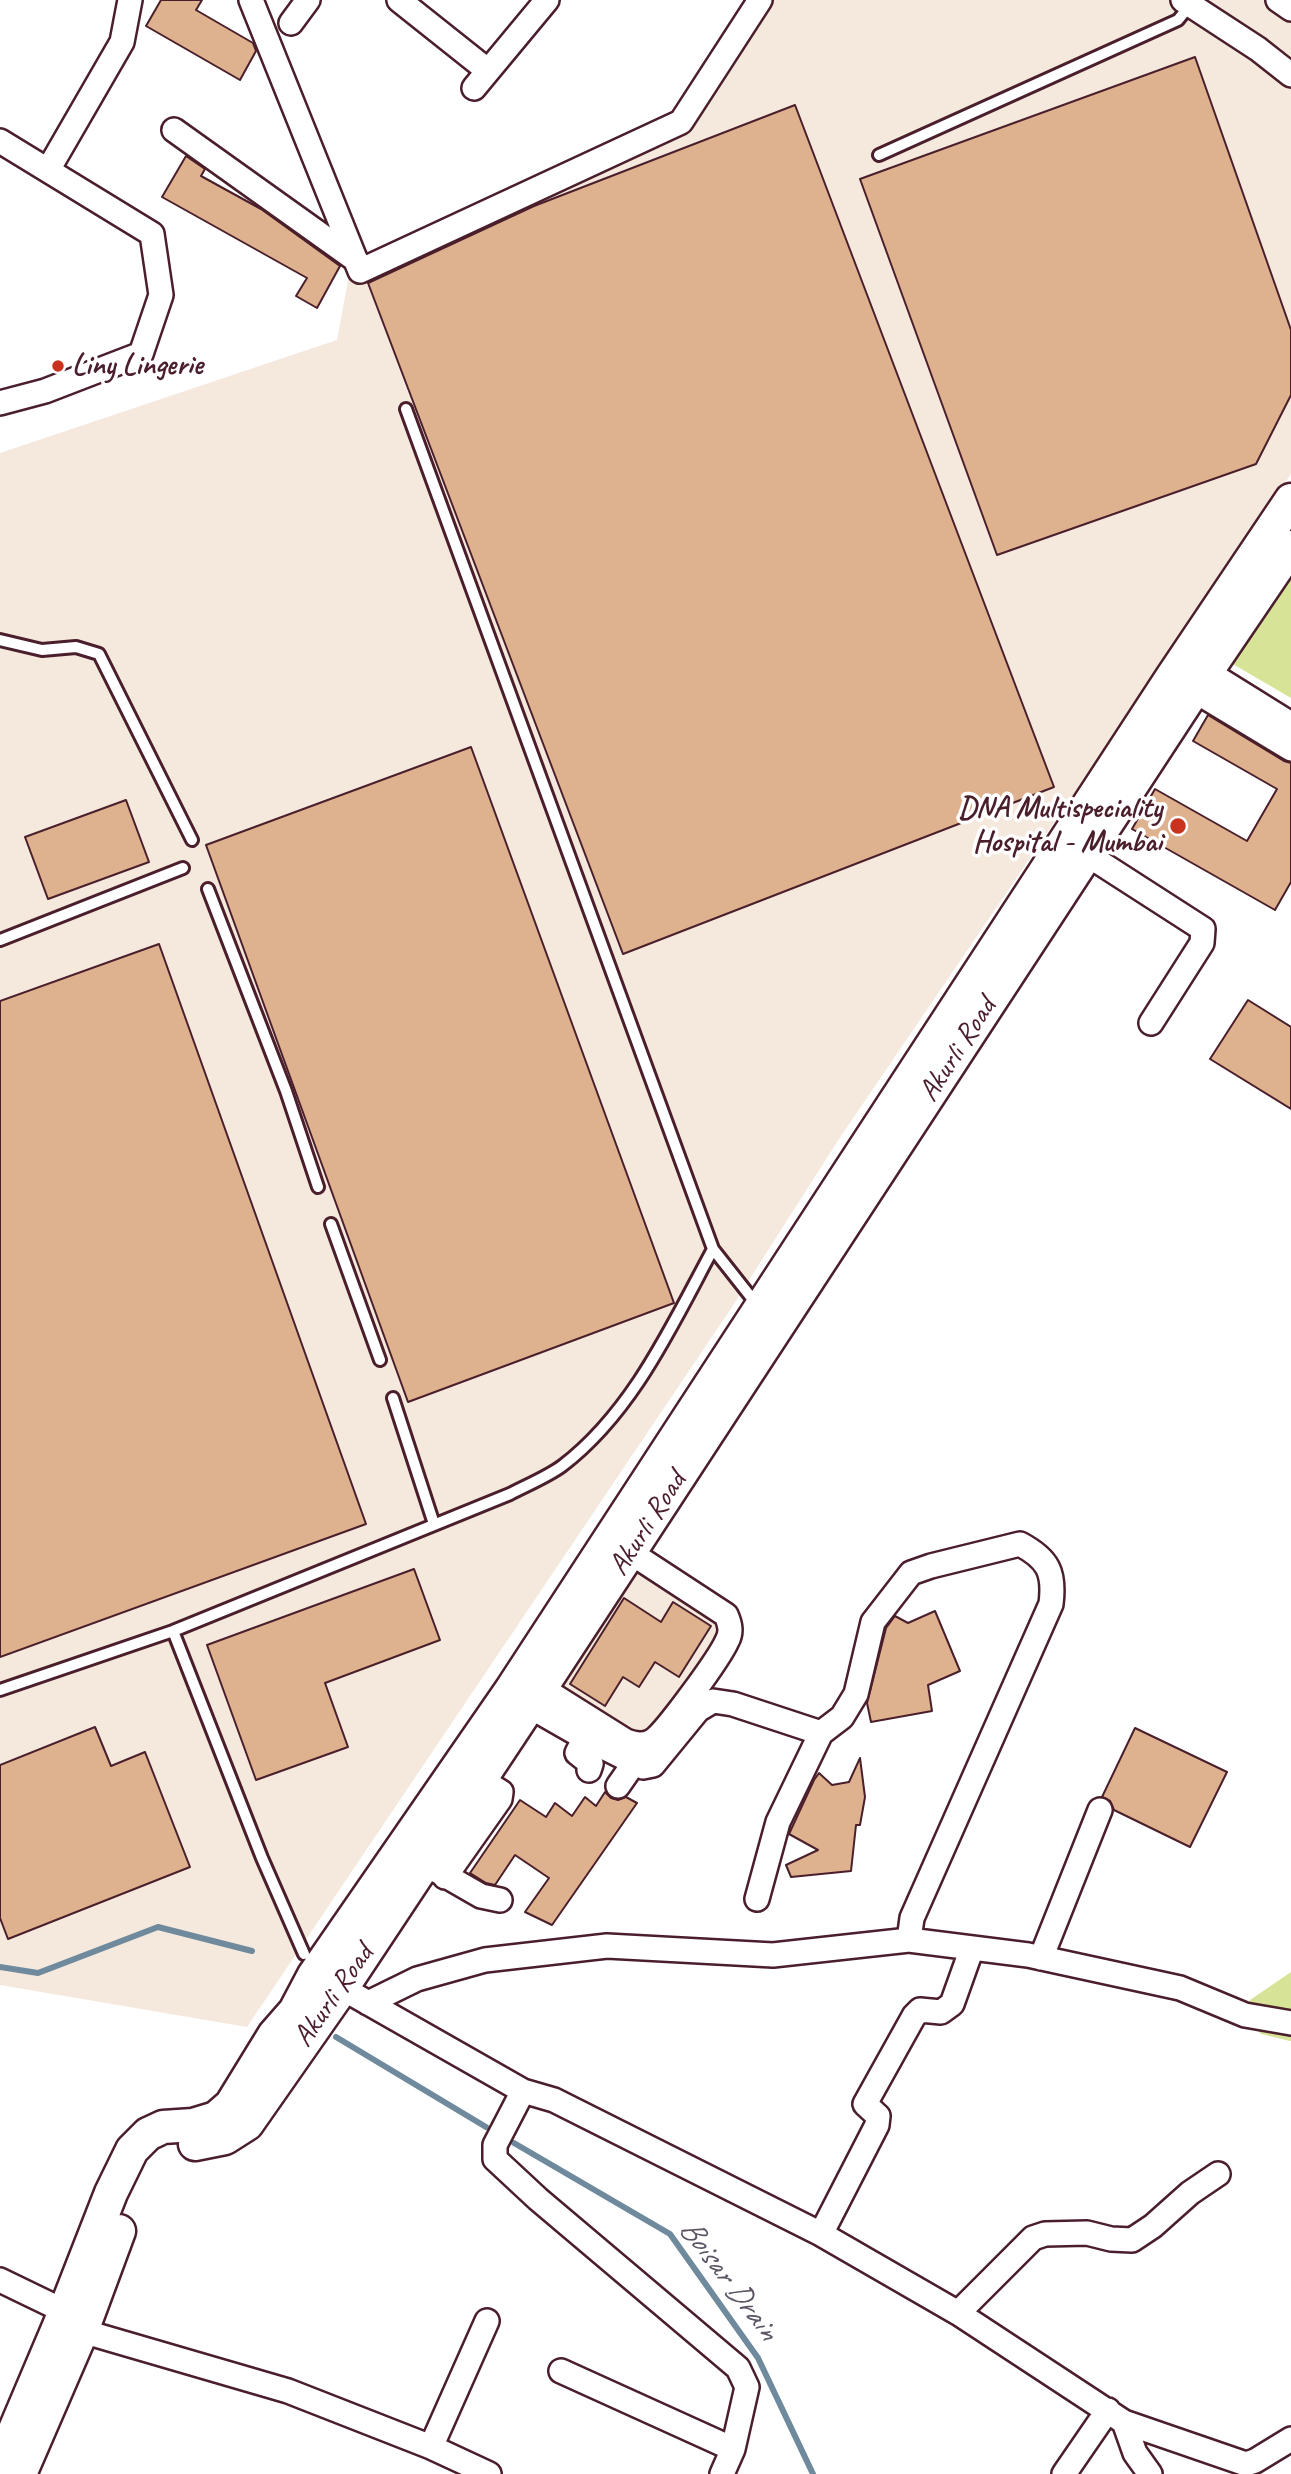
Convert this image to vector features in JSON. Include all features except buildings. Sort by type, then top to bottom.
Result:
[{"type":"street","points":[[48,170],[122,42],[130,0]]},
{"type":"street","points":[[251,0],[360,271],[681,122],[760,0]]},
{"type":"street","points":[[291,23],[307,0]]},
{"type":"street","points":[[399,0],[481,79],[547,0]]},
{"type":"street","points":[[1278,0],[1291,9]]},
{"type":"street","points":[[1186,2],[1258,49],[1291,75]]},
{"type":"street","points":[[174,130],[356,260]]},
{"type":"street","points":[[0,141],[152,234],[160,295],[141,354],[45,391],[0,403]]},
{"type":"street","points":[[1189,674],[1291,500]]},
{"type":"street","name":"Akurli Road","points":[[420,1870],[620,1546],[1189,674],[1291,547]]},
{"type":"street","points":[[1189,674],[1291,724]]},
{"type":"street","points":[[1189,674],[1291,750]]},
{"type":"street","points":[[1076,847],[1203,929],[1202,943],[1151,1023]]},
{"type":"street","points":[[757,1899],[778,1822],[821,1733],[842,1717],[856,1694],[873,1622],[911,1573],[1020,1544],[1034,1551],[1049,1567],[1053,1585],[1051,1604],[912,1918],[909,1940]]},
{"type":"street","points":[[526,1696],[626,1741],[642,1745],[654,1740],[729,1640],[730,1627],[726,1615],[620,1546]]},
{"type":"street","points":[[526,1696],[585,1738],[643,1767],[653,1765],[698,1710],[713,1701],[733,1704],[821,1733]]},
{"type":"street","name":"Akurli Road","points":[[0,2465],[73,2321],[150,2159],[169,2143],[197,2144],[225,2138],[247,2124],[331,1979],[420,1870],[480,1779],[526,1696]]},
{"type":"street","points":[[585,1738],[577,1755],[591,1764],[589,1770]]},
{"type":"street","points":[[618,1786],[634,1763]]},
{"type":"street","points":[[1041,1958],[1100,1810]]},
{"type":"street","points":[[420,1870],[481,1896],[500,1900]]},
{"type":"street","points":[[331,1979],[417,1979],[485,1960],[607,1946],[773,1955],[909,1940],[1041,1958],[1180,1988],[1245,2015],[1291,2023]]},
{"type":"street","points":[[821,2234],[877,2124],[878,2116],[865,2104],[914,2016],[920,2010],[941,2012],[952,2004],[972,1948]]},
{"type":"street","points":[[331,1979],[523,2091],[554,2101],[821,2234],[958,2312],[1116,2416],[1246,2464],[1291,2439]]},
{"type":"street","points":[[523,2091],[495,2145],[495,2159],[538,2199],[738,2368],[747,2387],[733,2449],[722,2474]]},
{"type":"street","points":[[958,2312],[1034,2238],[1045,2234],[1087,2233],[1111,2239],[1132,2240],[1218,2174]]},
{"type":"street","points":[[0,2280],[73,2321],[288,2391],[431,2447],[489,2474]]},
{"type":"street","points":[[431,2447],[487,2320]]},
{"type":"street","name":"Akurli Road","points":[[20,2474],[73,2321]]},
{"type":"street","points":[[561,2371],[733,2449]]},
{"type":"street","points":[[1064,2474],[1116,2416]]},
{"type":"street","points":[[1116,2416],[1135,2453],[1150,2474]]},
{"type":"lane","points":[[879,155],[1178,20],[1186,2]]},
{"type":"lane","points":[[406,410],[713,1249],[769,1317]]},
{"type":"lane","points":[[0,640],[42,650],[76,647],[99,654],[192,840]]},
{"type":"lane","points":[[0,940],[183,868]]},
{"type":"lane","points":[[208,889],[286,1091],[318,1187]]},
{"type":"lane","points":[[331,1224],[380,1360]]},
{"type":"lane","points":[[0,1690],[173,1631],[510,1494],[560,1468],[586,1446],[614,1414],[645,1370],[713,1249]]},
{"type":"lane","points":[[393,1398],[434,1524]]},
{"type":"lane","points":[[173,1631],[262,1858],[331,1979]]},
{"type":"shaded area","points":[[762,0],[1291,0],[1291,474],[839,1139],[730,1310],[247,2027],[0,1985],[0,453],[337,340],[350,270],[681,122]]},
{"type":"shaded area","points":[[640,1548],[731,1605],[737,1620],[634,1758],[541,1697]]},
{"type":"green space","points":[[1291,572],[1291,698],[1231,663]]},
{"type":"green space","points":[[1291,1972],[1290,2041],[1261,2034],[1245,2018],[1250,2000]]},
{"type":"waterway","points":[[0,1967],[38,1973],[158,1927],[252,1951]]},
{"type":"waterway","name":"Boisar Drain","points":[[336,2037],[486,2127]]},
{"type":"waterway","name":"Boisar Drain","points":[[514,2143],[670,2234],[758,2358],[813,2474]]},
{"type":"place","name":"Liny Lingerie","points":[[58,366]]},
{"type":"place","name":"DNA Multispeciality Hospital - Mumbai","points":[[1178,826]]}]
